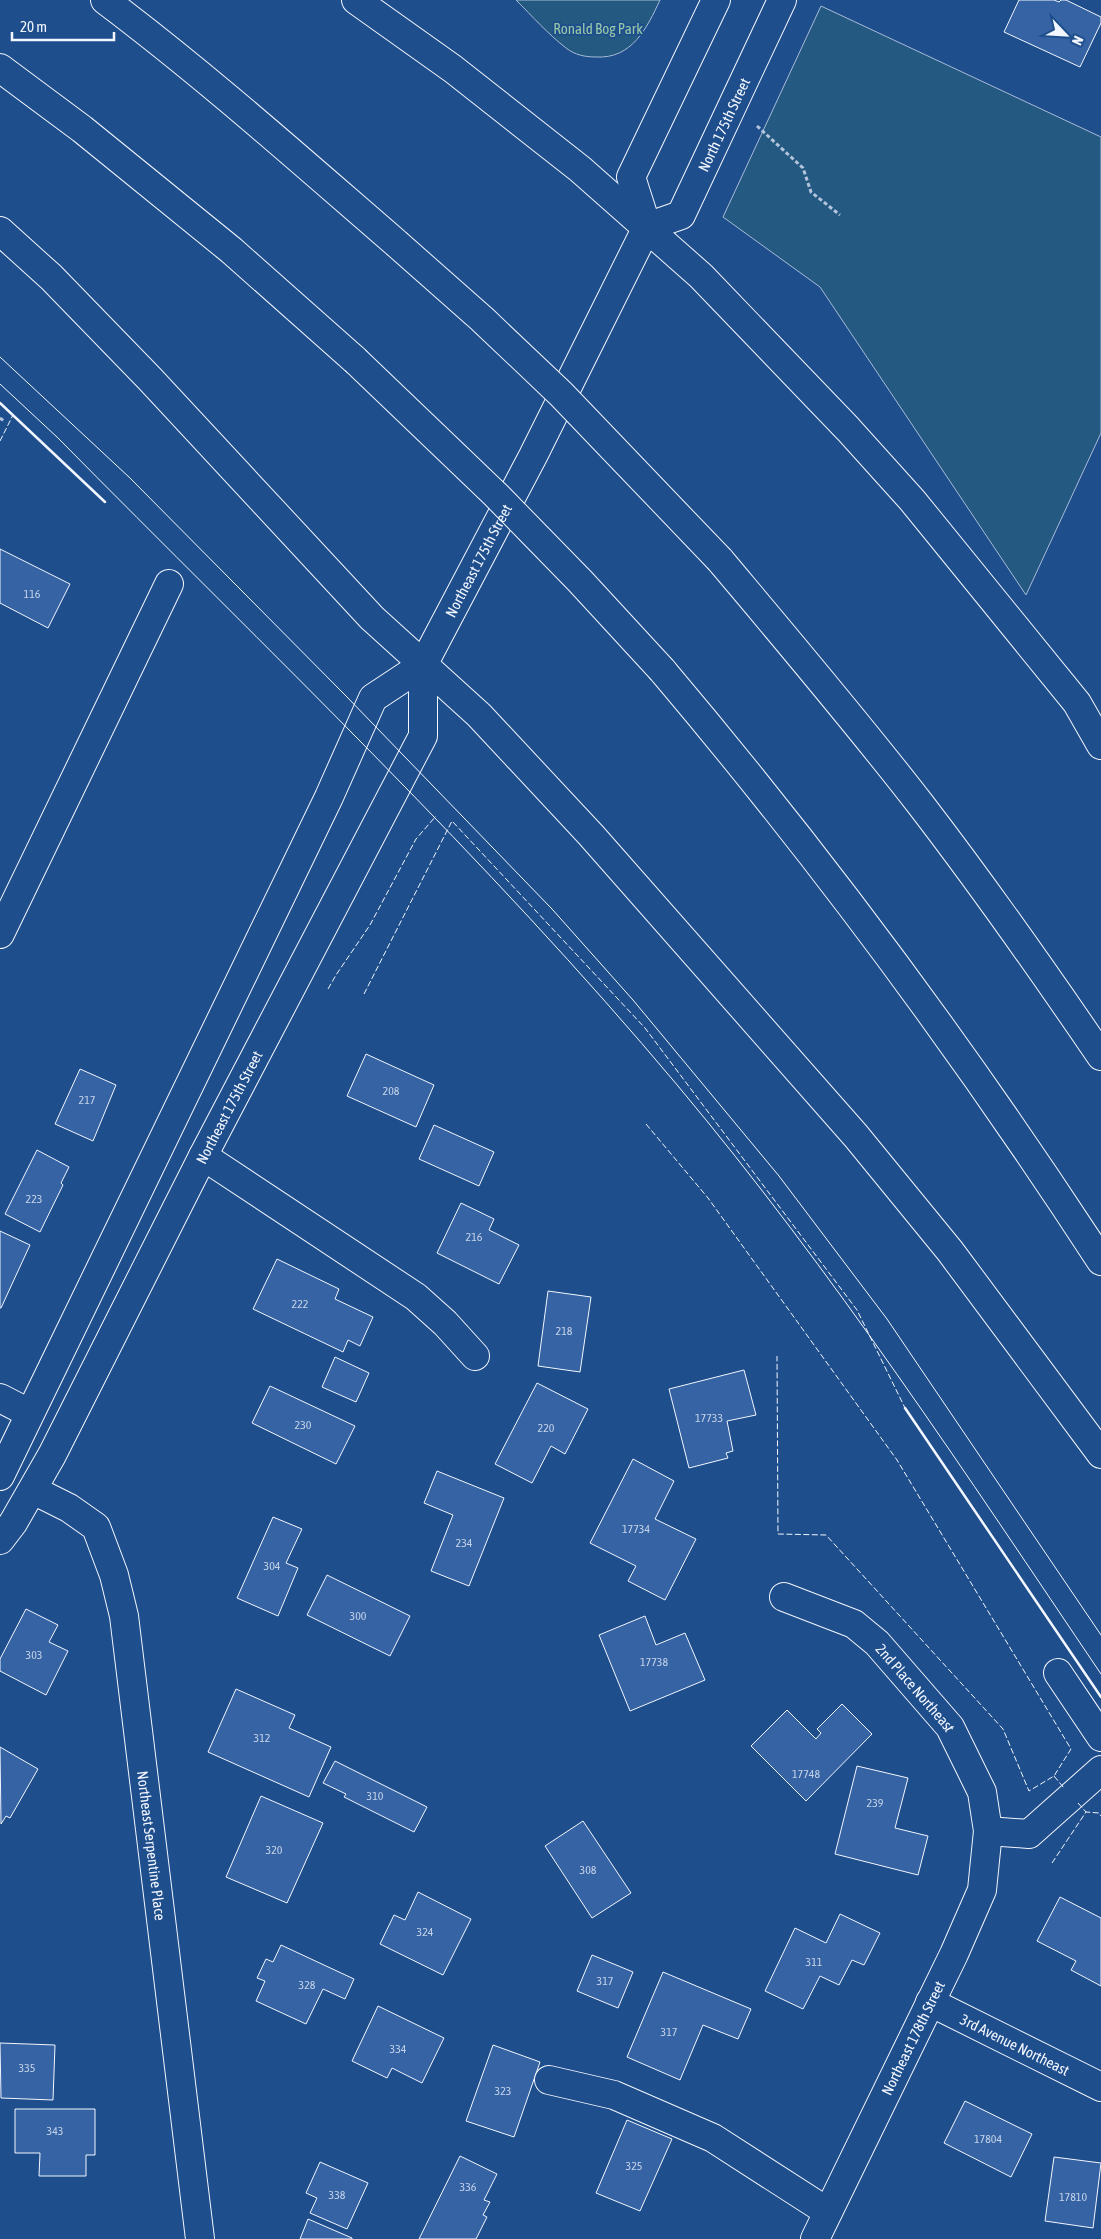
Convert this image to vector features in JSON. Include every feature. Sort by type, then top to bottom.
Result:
[{"type":"main road","points":[[104,0],[167,47],[234,101],[396,243],[561,394],[720,560],[921,805],[1037,962],[1101,1056]]},
{"type":"main road","points":[[356,0],[453,69],[580,169],[701,276],[848,429],[912,500],[1077,703],[1101,745]]},
{"type":"main road","points":[[647,227],[631,178],[716,0]]},
{"type":"main road","name":"North 175th Street","points":[[647,227],[681,215],[782,0]]},
{"type":"main road","points":[[0,68],[82,129],[230,250],[355,360],[502,502],[580,581],[662,670],[803,842],[922,1000],[1031,1154],[1101,1262]]},
{"type":"main road","name":"Northeast 175th Street","points":[[0,1476],[29,1412],[330,797],[374,698],[423,665],[533,456],[647,227]]},
{"type":"main road","points":[[0,230],[51,277],[150,379],[372,618],[479,715],[591,834],[856,1136],[950,1251],[1101,1454]]},
{"type":"main road","points":[[0,934],[169,584]]},
{"type":"main road","name":"Northeast 175th Street","points":[[0,1540],[14,1523],[32,1490],[203,1156],[424,736],[423,665]]},
{"type":"main road","points":[[203,1156],[416,1297],[445,1323],[476,1356]]},
{"type":"main road","points":[[0,1398],[29,1412]]},
{"type":"main road","name":"Northeast Serpentine Place","points":[[32,1490],[70,1508],[96,1527],[114,1575],[124,1616],[200,2239]]},
{"type":"main road","name":"2nd Place Northeast","points":[[784,1597],[854,1624],[883,1650],[950,1728],[982,1792],[988,1831]]},
{"type":"main road","points":[[1058,1673],[1101,1738]]},
{"type":"main road","points":[[988,1831],[1029,1834],[1101,1770]]},
{"type":"main road","name":"Northeast 178th Street","points":[[815,2239],[954,1954],[982,1890],[988,1831]]},
{"type":"main road","name":"3rd Avenue Northeast","points":[[930,2002],[1101,2087]]},
{"type":"main road","points":[[549,2080],[614,2095],[713,2138],[828,2212]]},
{"type":"path","points":[[733,106],[798,162],[803,168],[811,192],[840,215]]},
{"type":"path","points":[[0,418],[4,421]]},
{"type":"green space","name":"Ronald Bog Park","points":[[516,0],[660,0],[644,31],[629,47],[609,56],[588,57],[566,48],[546,31]]},
{"type":"green space","points":[[821,6],[1101,137],[1101,433],[1026,595],[820,287],[723,217]]},
{"type":"building","points":[[1019,0],[1054,0],[1059,2],[1066,0],[1101,17],[1101,23],[1080,67],[1004,32]]},
{"type":"building","points":[[0,549],[70,584],[48,628],[0,603]]},
{"type":"building","points":[[366,1054],[434,1085],[416,1127],[347,1096]]},
{"type":"building","points":[[80,1069],[116,1085],[93,1141],[55,1124]]},
{"type":"building","points":[[434,1125],[494,1152],[479,1186],[419,1159]]},
{"type":"building","points":[[37,1150],[69,1167],[61,1183],[63,1185],[40,1232],[5,1214]]},
{"type":"building","points":[[461,1203],[494,1219],[489,1230],[519,1245],[499,1284],[437,1253]]},
{"type":"building","points":[[0,1231],[30,1245],[1,1308],[0,1308]]},
{"type":"building","points":[[277,1259],[339,1289],[335,1299],[373,1317],[360,1346],[348,1340],[343,1352],[253,1309]]},
{"type":"building","points":[[548,1291],[591,1297],[580,1372],[538,1366]]},
{"type":"building","points":[[335,1357],[369,1373],[356,1402],[322,1387]]},
{"type":"building","points":[[744,1370],[756,1415],[727,1421],[733,1451],[726,1453],[728,1458],[689,1468],[669,1389]]},
{"type":"building","points":[[537,1383],[588,1409],[565,1454],[551,1446],[532,1483],[495,1464]]},
{"type":"building","points":[[270,1386],[355,1426],[336,1464],[252,1423]]},
{"type":"building","points":[[633,1459],[674,1481],[655,1519],[696,1539],[665,1600],[628,1581],[636,1566],[590,1543]]},
{"type":"building","points":[[437,1471],[504,1498],[469,1586],[431,1571],[453,1515],[424,1503]]},
{"type":"building","points":[[273,1517],[302,1529],[286,1563],[298,1568],[278,1616],[237,1598]]},
{"type":"building","points":[[327,1575],[410,1616],[390,1656],[307,1615]]},
{"type":"building","points":[[26,1609],[58,1625],[49,1642],[68,1651],[46,1695],[0,1671],[0,1659]]},
{"type":"building","points":[[645,1616],[656,1645],[685,1633],[705,1680],[630,1711],[599,1635]]},
{"type":"building","points":[[236,1689],[295,1715],[289,1728],[331,1747],[309,1797],[208,1752]]},
{"type":"building","points":[[842,1704],[872,1734],[806,1801],[751,1746],[787,1710],[816,1739],[821,1733],[817,1729]]},
{"type":"building","points":[[0,1747],[38,1769],[10,1818],[6,1816],[1,1824]]},
{"type":"building","points":[[335,1761],[427,1807],[414,1832],[344,1797],[346,1794],[323,1783]]},
{"type":"building","points":[[857,1766],[908,1778],[895,1828],[928,1836],[918,1875],[835,1854]]},
{"type":"building","points":[[261,1796],[323,1823],[287,1903],[226,1877]]},
{"type":"building","points":[[583,1821],[631,1893],[592,1918],[545,1846]]},
{"type":"building","points":[[418,1892],[471,1919],[443,1975],[380,1944],[394,1915],[405,1920]]},
{"type":"building","points":[[1060,1897],[1101,1918],[1101,1986],[1071,1970],[1076,1961],[1037,1941]]},
{"type":"building","points":[[840,1914],[880,1933],[864,1965],[852,1960],[839,1985],[820,1976],[803,2009],[765,1991],[795,1928],[826,1943]]},
{"type":"building","points":[[281,1945],[354,1979],[345,1999],[323,1989],[306,2024],[256,2001],[265,1981],[257,1978],[266,1959],[273,1962]]},
{"type":"building","points":[[592,1955],[633,1972],[618,2008],[577,1991]]},
{"type":"building","points":[[663,1972],[751,2009],[738,2039],[703,2025],[680,2080],[627,2057]]},
{"type":"building","points":[[378,2006],[444,2038],[422,2083],[392,2068],[387,2078],[352,2061]]},
{"type":"building","points":[[0,2043],[55,2045],[53,2100],[1,2098]]},
{"type":"building","points":[[493,2045],[540,2062],[514,2137],[466,2121]]},
{"type":"building","points":[[965,2101],[1032,2134],[1011,2177],[944,2143]]},
{"type":"building","points":[[15,2109],[95,2109],[95,2155],[86,2155],[86,2176],[39,2176],[40,2153],[15,2153]]},
{"type":"building","points":[[627,2120],[672,2139],[640,2211],[596,2193]]},
{"type":"building","points":[[460,2156],[497,2174],[484,2200],[490,2202],[483,2215],[487,2217],[476,2239],[419,2239]]},
{"type":"building","points":[[1054,2157],[1101,2163],[1093,2228],[1045,2221]]},
{"type":"building","points":[[320,2162],[368,2183],[347,2229],[310,2213],[317,2198],[306,2193]]},
{"type":"building","points":[[308,2219],[352,2238],[352,2239],[300,2239]]},
{"type":"tram line","points":[[0,357],[130,478],[346,696],[552,909],[633,1000],[779,1176],[887,1319],[1101,1635]]},
{"type":"tram line","points":[[0,384],[58,438],[375,756],[530,918],[678,1086],[790,1228],[897,1374],[1101,1674]]},
{"type":"fence","points":[[0,441],[13,415]]},
{"type":"fence","points":[[328,989],[370,925],[416,839],[436,816]]},
{"type":"fence","points":[[364,994],[452,821],[645,1028],[857,1310],[905,1408]]},
{"type":"fence","points":[[646,1124],[708,1198],[897,1460],[1071,1749],[1054,1776],[1029,1791],[1003,1729],[826,1535],[778,1534],[777,1356]]},
{"type":"fence","points":[[1054,1776],[1064,1788]]},
{"type":"fence","points":[[1078,1803],[1086,1812]]},
{"type":"fence","points":[[1052,1863],[1086,1812],[1099,1813],[1101,1816]]},
{"type":"wall","points":[[0,403],[105,502]]},
{"type":"wall","points":[[905,1408],[1101,1697]]}]
